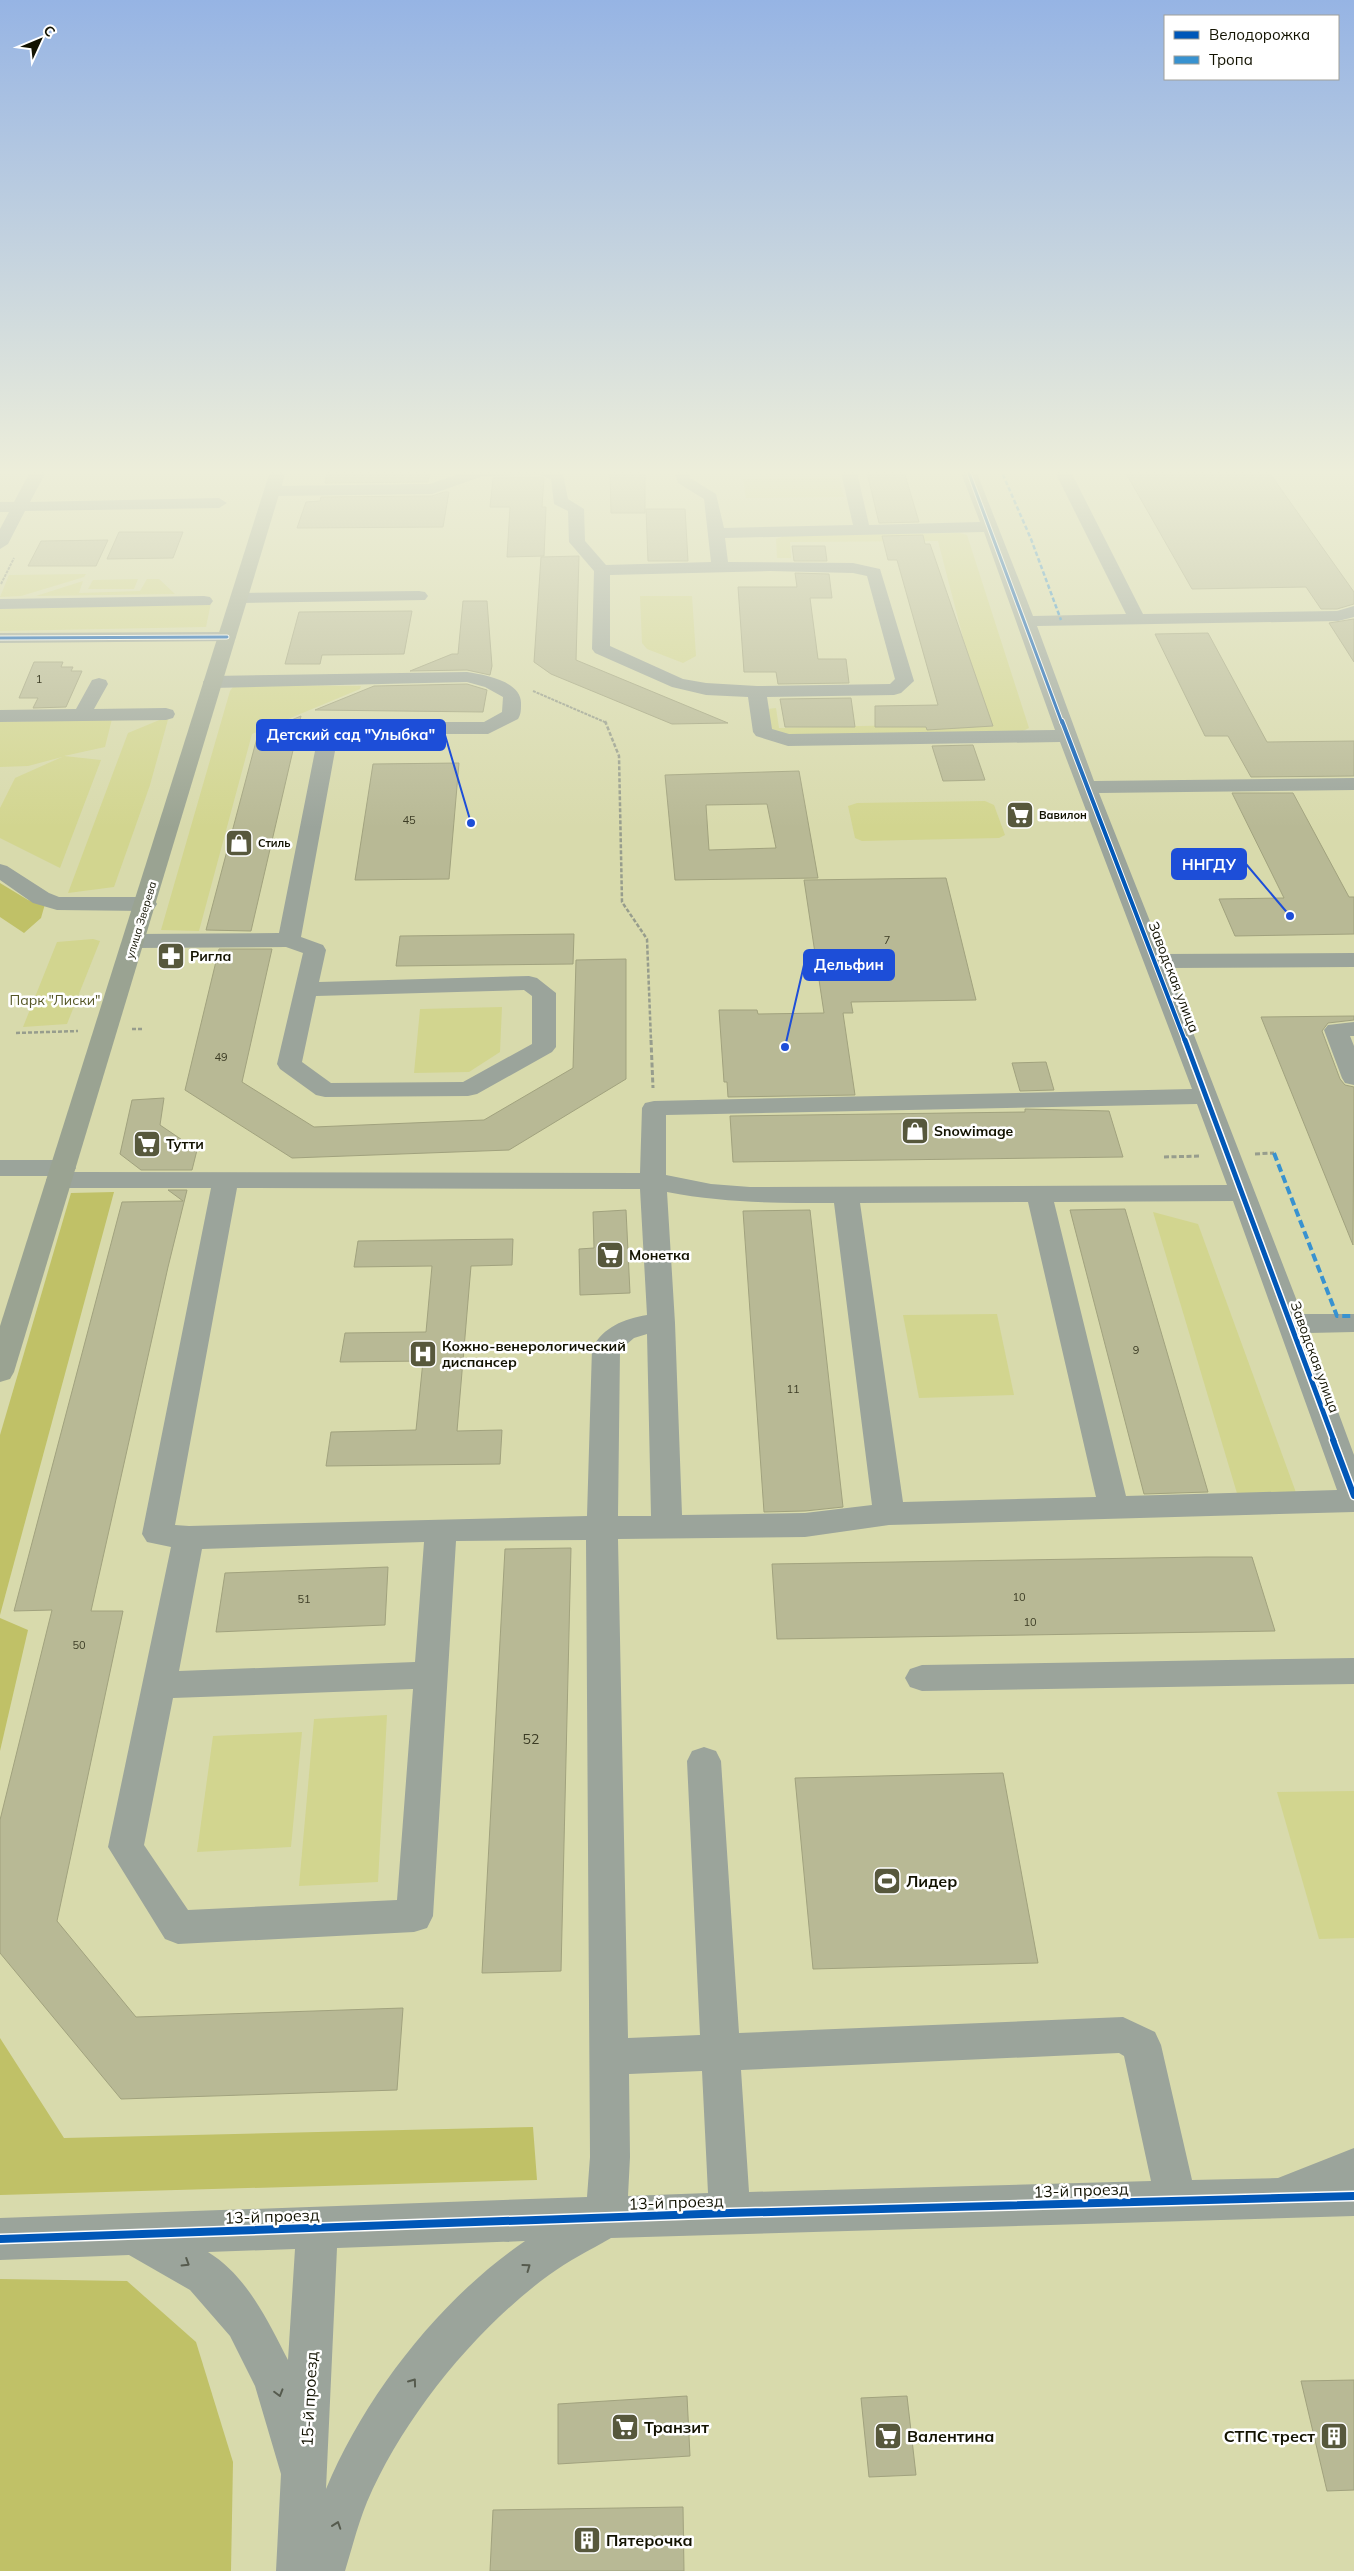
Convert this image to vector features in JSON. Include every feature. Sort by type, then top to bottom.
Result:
[{"type":"main road","name":"улица Зверева","points":[[0,1372],[135,941],[212,682],[243,588]]},
{"type":"street","points":[[602,588],[601,649],[678,683],[706,689],[757,692],[894,689],[905,681],[878,588]]},
{"type":"street","name":"Заводская улица","points":[[1013,588],[1067,736],[1207,1096],[1354,1496]]},
{"type":"street","points":[[1121,588],[1137,619]]},
{"type":"street","points":[[240,598],[419,596]]},
{"type":"street","points":[[0,604],[204,601]]},
{"type":"street","points":[[1026,621],[1338,616],[1354,611]]},
{"type":"street","points":[[0,638],[227,637]]},
{"type":"street","points":[[212,682],[467,677],[508,691],[512,696],[511,715],[488,728],[360,728],[345,733],[329,743],[325,751],[289,940]]},
{"type":"street","points":[[83,713],[99,684]]},
{"type":"street","points":[[757,692],[763,732],[788,740],[1067,736]]},
{"type":"street","points":[[0,716],[83,713],[166,714]]},
{"type":"street","points":[[1088,787],[1354,784]]},
{"type":"street","points":[[0,870],[41,898],[58,903],[146,904]]},
{"type":"street","points":[[135,941],[289,940],[315,950],[308,989],[289,1064],[325,1090],[468,1089],[544,1047],[544,993],[529,983],[308,989]]},
{"type":"street","points":[[1156,961],[1354,960]]},
{"type":"street","points":[[1353,1073],[1336,1030],[1354,1029]]},
{"type":"street","points":[[667,1527],[661,1323],[654,1181],[654,1108],[1207,1096]]},
{"type":"street","points":[[0,1168],[61,1174],[226,1179],[654,1181],[711,1192],[750,1195],[846,1196],[1242,1192]]},
{"type":"street","points":[[226,1179],[158,1534],[189,1538],[441,1530],[805,1525],[889,1514],[1354,1501]]},
{"type":"street","points":[[1038,1194],[1114,1508]]},
{"type":"street","points":[[846,1196],[889,1514]]},
{"type":"street","points":[[322,2571],[352,2483],[392,2411],[429,2359],[470,2317],[525,2267],[606,2217],[610,2157],[602,1528],[606,1348],[618,1334],[632,1326],[661,1323]]},
{"type":"street","points":[[1291,1324],[1354,1323]]},
{"type":"street","points":[[189,1538],[126,1847],[178,1927],[414,1916],[441,1530]]},
{"type":"street","points":[[922,1678],[1354,1671]]},
{"type":"street","points":[[159,1685],[430,1675]]},
{"type":"street","points":[[704,1761],[730,2213]]},
{"type":"street","points":[[609,2057],[1123,2035],[1141,2045],[1176,2199]]},
{"type":"street","points":[[1271,2199],[1354,2168]]},
{"type":"street","name":"13-й проезд","points":[[0,2239],[127,2232],[317,2228],[1176,2199],[1271,2199],[1354,2196]]},
{"type":"street","name":"15-й проезд","points":[[299,2571],[317,2228]]},
{"type":"street","points":[[127,2232],[171,2254],[205,2275],[245,2321],[275,2380],[305,2482]]},
{"type":"path","points":[[529,689],[607,722],[618,756],[622,902],[647,939],[654,1108]]},
{"type":"green space","points":[[4,588],[48,588],[21,596],[0,597]]},
{"type":"green space","points":[[61,588],[81,588],[79,593],[140,591],[142,588],[169,588],[175,594],[36,596]]},
{"type":"green space","points":[[89,588],[134,588],[134,589]]},
{"type":"green space","points":[[950,588],[984,588],[1029,728],[1021,732],[789,737],[770,729],[767,709],[776,708],[779,728],[985,723]]},
{"type":"green space","points":[[640,596],[692,596],[696,656],[683,663],[647,649],[642,643]]},
{"type":"green space","points":[[212,598],[206,627],[0,631],[0,603]]},
{"type":"green space","points":[[241,685],[361,686],[360,689],[252,734],[199,931],[161,930],[230,691],[233,687]]},
{"type":"green space","points":[[169,716],[150,785],[114,887],[68,893],[128,733]]},
{"type":"green space","points":[[112,719],[105,747],[64,756],[101,760],[60,868],[0,838],[0,808],[15,778],[62,757],[28,766],[0,767],[0,722]]},
{"type":"green space","points":[[985,801],[994,805],[1005,835],[999,838],[862,841],[855,838],[848,806],[857,803]]},
{"type":"green space","name":"Парк \"Лиски\"","points":[[93,939],[100,941],[67,1024],[23,1027],[57,942]]},
{"type":"green space","points":[[502,1007],[500,1052],[469,1072],[414,1073],[420,1009]]},
{"type":"green space","points":[[1153,1212],[1198,1224],[1298,1498],[1239,1500]]},
{"type":"green space","points":[[997,1314],[1014,1395],[919,1398],[903,1315]]},
{"type":"green space","points":[[387,1715],[378,1882],[299,1886],[314,1719]]},
{"type":"green space","points":[[302,1732],[291,1847],[197,1852],[213,1736]]},
{"type":"green space","points":[[1354,1791],[1354,1938],[1319,1939],[1277,1792]]},
{"type":"shaded area","points":[[0,883],[28,900],[45,904],[41,918],[24,933],[0,917]]},
{"type":"shaded area","points":[[114,1192],[0,1615],[0,1435],[71,1193]]},
{"type":"shaded area","points":[[0,1618],[28,1630],[0,1751]]},
{"type":"shaded area","points":[[0,2038],[64,2138],[533,2127],[537,2180],[0,2195]]},
{"type":"shaded area","points":[[0,2279],[127,2281],[196,2342],[233,2462],[231,2571],[0,2571]]},
{"type":"building","points":[[539,588],[578,588],[576,660],[728,723],[672,724],[551,674],[534,662]]},
{"type":"building","points":[[738,588],[831,588],[832,598],[810,598],[818,659],[846,659],[849,683],[778,684],[776,672],[744,672]]},
{"type":"building","points":[[905,588],[945,588],[993,726],[927,730],[926,727],[875,727],[875,706],[938,705]]},
{"type":"building","points":[[1191,588],[1250,588],[1192,589]]},
{"type":"building","points":[[1307,588],[1351,588],[1354,592],[1354,604],[1337,609],[1321,609]]},
{"type":"building","points":[[463,601],[487,601],[492,666],[490,675],[467,670],[410,671],[452,654],[458,654]]},
{"type":"building","points":[[412,611],[404,654],[322,655],[320,664],[285,664],[299,612]]},
{"type":"building","points":[[1354,619],[1354,662],[1329,623]]},
{"type":"building","points":[[1208,633],[1267,742],[1354,741],[1354,776],[1251,777],[1228,736],[1205,736],[1155,634]]},
{"type":"building","points":[[34,662],[63,662],[61,667],[73,667],[71,671],[82,671],[66,707],[33,708],[38,698],[19,698]]},
{"type":"building","points":[[467,684],[487,690],[483,712],[315,710],[374,686]]},
{"type":"building","points":[[851,698],[855,727],[785,727],[780,699]]},
{"type":"building","points":[[301,716],[251,931],[206,930],[258,734]]},
{"type":"building","points":[[973,745],[985,780],[943,781],[932,746]]},
{"type":"building","points":[[459,763],[449,879],[355,880],[373,764]]},
{"type":"building","points":[[799,771],[818,878],[675,880],[665,775]],"holes":[[[767,804],[776,848],[709,850],[706,805]]]},
{"type":"building","points":[[1232,793],[1293,793],[1349,897],[1354,897],[1354,934],[1235,936],[1219,899],[1284,898]]},
{"type":"building","points":[[946,878],[976,1000],[851,1002],[853,1013],[843,1013],[855,1095],[728,1097],[727,1082],[724,1082],[719,1010],[757,1010],[758,1014],[824,1013],[804,880]]},
{"type":"building","points":[[574,934],[573,964],[396,966],[400,936]]},
{"type":"building","points":[[219,949],[272,949],[242,1082],[314,1127],[484,1120],[573,1068],[576,960],[626,959],[626,1079],[509,1150],[292,1158],[185,1090]]},
{"type":"building","points":[[1354,1016],[1354,1020],[1328,1023],[1322,1031],[1340,1079],[1345,1085],[1354,1087],[1353,1245],[1261,1017]]},
{"type":"building","points":[[1046,1062],[1054,1090],[1020,1091],[1012,1063]]},
{"type":"building","points":[[164,1098],[160,1125],[197,1150],[192,1170],[141,1170],[120,1154],[132,1100]]},
{"type":"building","points":[[1025,1109],[1109,1111],[1123,1157],[733,1162],[730,1116],[1025,1112]]},
{"type":"building","points":[[168,1190],[187,1190],[91,1611],[123,1611],[57,1921],[136,2017],[403,2008],[397,2090],[121,2099],[0,1953],[0,1820],[52,1610],[14,1611],[122,1202],[183,1201]]},
{"type":"building","points":[[1125,1209],[1208,1492],[1144,1494],[1070,1210]]},
{"type":"building","points":[[626,1210],[630,1293],[580,1295],[579,1249],[594,1248],[593,1212]]},
{"type":"building","points":[[810,1210],[843,1507],[805,1511],[764,1512],[743,1211]]},
{"type":"building","points":[[513,1239],[512,1265],[471,1266],[457,1431],[502,1430],[500,1464],[326,1466],[331,1432],[416,1430],[423,1361],[340,1362],[345,1333],[426,1332],[432,1266],[354,1267],[358,1241]]},
{"type":"building","points":[[571,1548],[561,1971],[482,1973],[505,1549]]},
{"type":"building","points":[[1252,1557],[1275,1631],[777,1639],[772,1564]]},
{"type":"building","points":[[388,1567],[385,1625],[216,1632],[225,1573]]},
{"type":"building","points":[[1003,1773],[1038,1963],[813,1969],[795,1778]]},
{"type":"building","name":"СТПС трест","points":[[1354,2380],[1354,2490],[1327,2491],[1301,2381]]},
{"type":"building","points":[[687,2396],[690,2456],[558,2464],[558,2404]]},
{"type":"building","name":"Валентина","points":[[907,2396],[916,2475],[869,2477],[861,2398]]},
{"type":"building","name":"Пятерочка","points":[[683,2507],[684,2571],[490,2571],[493,2510]]},
{"type":"marked path","points":[[1049,588],[1061,620]]},
{"type":"marked path","points":[[1274,1153],[1337,1316],[1354,1316]]},
{"type":"cycle path","points":[[1013,588],[1067,736],[1229,1154],[1354,1496]]},
{"type":"cycle path","points":[[0,638],[227,637]]},
{"type":"cycle path","points":[[0,2239],[730,2213],[1354,2196]]},
{"type":"place","name":"Вавилон","points":[[1020,815]]},
{"type":"place","name":"Детский сад \"Улыбка\"","points":[[471,823]]},
{"type":"place","name":"Стиль","points":[[239,843]]},
{"type":"place","name":"ННГДУ","points":[[1290,916]]},
{"type":"place","name":"Ригла","points":[[171,956]]},
{"type":"place","name":"Дельфин","points":[[785,1047]]},
{"type":"place","name":"Snowimage","points":[[915,1131]]},
{"type":"place","name":"Тутти","points":[[147,1144]]},
{"type":"place","name":"Монетка","points":[[610,1255]]},
{"type":"place","name":"Кожно-венерологический диспансер","points":[[423,1354]]},
{"type":"place","name":"Лидер","points":[[887,1881]]},
{"type":"place","name":"Транзит","points":[[625,2427]]},
{"type":"place","name":"Валентина","points":[[888,2436]]},
{"type":"place","name":"СТПС трест","points":[[1334,2436]]},
{"type":"place","name":"Пятерочка","points":[[587,2540]]}]
